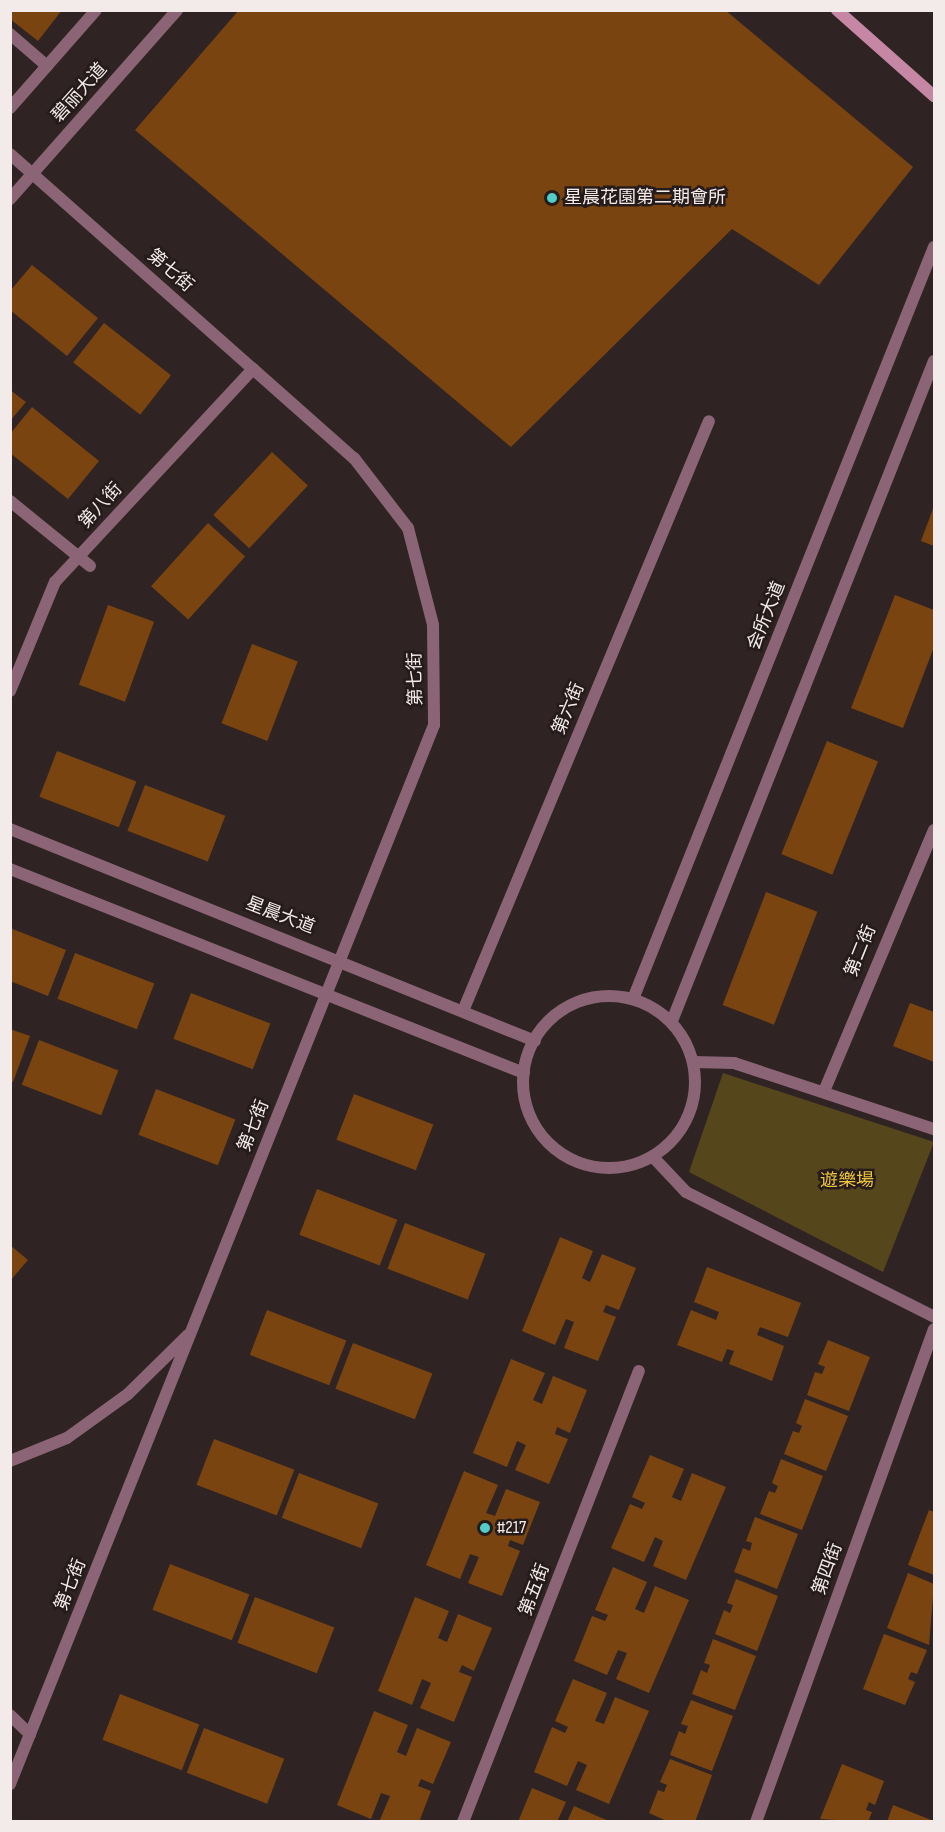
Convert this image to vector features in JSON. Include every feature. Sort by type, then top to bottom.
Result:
[{"type":"main road","points":[[837,10],[934,96]]},
{"type":"street","points":[[10,108],[96,10]]},
{"type":"street","name":"碧丽大道","points":[[10,199],[177,10]]},
{"type":"street","points":[[10,34],[47,66]]},
{"type":"street","name":"第七街","points":[[10,154],[354,458],[408,528],[433,625],[434,725],[10,1784]]},
{"type":"street","name":"会所大道","points":[[633,999],[934,247]]},
{"type":"street","points":[[672,1021],[934,361]]},
{"type":"street","name":"第八街","points":[[10,691],[55,582],[253,369]]},
{"type":"street","name":"第六街","points":[[463,1011],[709,421]]},
{"type":"street","points":[[10,501],[90,566]]},
{"type":"street","name":"星晨大道","points":[[10,829],[340,959],[535,1041]]},
{"type":"street","name":"第二街","points":[[825,1089],[934,830]]},
{"type":"street","points":[[10,869],[325,997],[524,1073]]},
{"type":"street","points":[[590,997],[633,999],[672,1021],[693,1062],[693,1105],[681,1132],[653,1157],[610,1170],[558,1153],[539,1133],[526,1109],[524,1073],[535,1041],[562,1009],[590,997]]},
{"type":"street","points":[[693,1062],[734,1063],[825,1089],[934,1129]]},
{"type":"street","points":[[653,1157],[686,1192],[934,1317]]},
{"type":"street","name":"第四街","points":[[756,1821],[934,1329]]},
{"type":"street","name":"第七街","points":[[10,1461],[67,1438],[128,1394],[191,1332]]},
{"type":"street","name":"第五街","points":[[463,1821],[639,1371]]},
{"type":"street","points":[[10,1715],[30,1734]]},
{"type":"green space","name":"遊樂場","points":[[723,1073],[934,1142],[883,1272],[689,1172]]},
{"type":"building","points":[[10,10],[62,10],[38,41],[10,19]]},
{"type":"building","name":"星晨花園第二期會所","points":[[239,10],[725,10],[913,167],[819,285],[732,229],[511,447],[135,130]]},
{"type":"building","points":[[32,265],[98,318],[67,356],[10,310],[10,291]]},
{"type":"building","points":[[104,323],[171,375],[140,415],[73,362]]},
{"type":"building","points":[[10,390],[26,402],[10,421]]},
{"type":"building","points":[[32,407],[99,461],[68,499],[10,453],[10,434]]},
{"type":"building","points":[[272,452],[308,485],[249,548],[213,515]]},
{"type":"building","points":[[934,506],[934,546],[921,541]]},
{"type":"building","points":[[208,523],[245,556],[188,620],[151,586]]},
{"type":"building","points":[[895,595],[934,610],[934,647],[903,728],[851,708]]},
{"type":"building","points":[[108,605],[154,622],[125,702],[79,685]]},
{"type":"building","points":[[252,644],[298,662],[267,741],[222,723]]},
{"type":"building","points":[[827,741],[878,762],[832,875],[781,854]]},
{"type":"building","points":[[57,751],[136,781],[119,827],[39,797]]},
{"type":"building","points":[[145,785],[225,816],[208,862],[127,831]]},
{"type":"building","points":[[766,892],[817,912],[774,1025],[723,1005]]},
{"type":"building","points":[[10,928],[66,950],[48,996],[10,981]]},
{"type":"building","points":[[75,953],[154,983],[137,1029],[57,999]]},
{"type":"building","points":[[191,993],[270,1023],[253,1069],[173,1039]]},
{"type":"building","points":[[910,1003],[934,1012],[934,1062],[893,1046]]},
{"type":"building","points":[[10,1029],[30,1036],[13,1082],[10,1081]]},
{"type":"building","points":[[39,1040],[118,1070],[101,1115],[22,1085]]},
{"type":"building","points":[[156,1089],[235,1119],[218,1165],[138,1135]]},
{"type":"building","points":[[354,1094],[433,1124],[416,1170],[336,1140]]},
{"type":"building","points":[[317,1189],[397,1220],[380,1266],[299,1235]]},
{"type":"building","points":[[405,1223],[485,1254],[468,1300],[387,1269]]},
{"type":"building","points":[[560,1237],[593,1251],[582,1278],[590,1282],[602,1254],[636,1268],[619,1310],[606,1305],[603,1312],[616,1317],[598,1361],[564,1348],[574,1322],[566,1319],[555,1345],[522,1331]]},
{"type":"building","points":[[10,1245],[28,1260],[10,1281]]},
{"type":"building","points":[[707,1267],[801,1303],[788,1337],[760,1327],[757,1335],[784,1346],[772,1381],[729,1364],[734,1351],[727,1349],[722,1362],[677,1345],[691,1310],[716,1320],[719,1312],[694,1302]]},
{"type":"building","points":[[267,1310],[346,1340],[329,1385],[250,1355]]},
{"type":"building","points":[[828,1340],[870,1357],[849,1411],[807,1395],[815,1372],[822,1374],[825,1367],[818,1364]]},
{"type":"building","points":[[353,1343],[432,1373],[415,1419],[335,1389]]},
{"type":"building","points":[[511,1359],[545,1373],[533,1400],[542,1404],[553,1376],[587,1390],[570,1433],[557,1427],[555,1434],[568,1439],[549,1484],[515,1470],[526,1445],[517,1441],[507,1467],[473,1453]]},
{"type":"building","points":[[805,1399],[848,1416],[826,1471],[784,1454],[793,1431],[799,1433],[802,1426],[796,1423]]},
{"type":"building","points":[[214,1439],[294,1470],[277,1516],[196,1485]]},
{"type":"building","points":[[650,1455],[684,1469],[672,1497],[681,1501],[692,1473],[726,1487],[686,1580],[653,1566],[663,1541],[655,1537],[644,1562],[611,1548],[630,1504],[642,1509],[645,1503],[632,1497]]},
{"type":"building","points":[[781,1459],[823,1476],[802,1530],[760,1514],[769,1491],[775,1493],[778,1486],[772,1483]]},
{"type":"building","name":"#217","points":[[464,1471],[498,1485],[486,1513],[495,1516],[506,1489],[540,1502],[523,1545],[510,1540],[508,1546],[520,1551],[502,1596],[468,1583],[479,1557],[470,1554],[460,1579],[426,1565]]},
{"type":"building","points":[[299,1473],[378,1503],[361,1548],[282,1518]]},
{"type":"building","points":[[929,1510],[934,1512],[934,1575],[908,1565]]},
{"type":"building","points":[[755,1517],[798,1534],[777,1589],[734,1572],[743,1548],[750,1551],[752,1543],[746,1541]]},
{"type":"building","points":[[170,1564],[249,1594],[232,1640],[152,1610]]},
{"type":"building","points":[[613,1567],[647,1582],[635,1609],[644,1613],[655,1586],[689,1600],[649,1693],[616,1679],[627,1653],[618,1650],[607,1675],[574,1661],[592,1616],[605,1621],[608,1615],[595,1610]]},
{"type":"building","points":[[908,1573],[934,1584],[929,1645],[887,1628]]},
{"type":"building","points":[[736,1579],[778,1596],[757,1651],[715,1634],[724,1610],[730,1613],[733,1605],[727,1603]]},
{"type":"building","points":[[255,1597],[334,1627],[317,1673],[237,1643]]},
{"type":"building","points":[[415,1597],[449,1611],[438,1638],[447,1642],[458,1614],[492,1628],[474,1671],[462,1665],[459,1672],[472,1677],[454,1722],[420,1708],[431,1683],[422,1679],[412,1705],[378,1691]]},
{"type":"building","points":[[884,1634],[927,1650],[917,1674],[911,1672],[908,1679],[915,1682],[905,1705],[863,1689]]},
{"type":"building","points":[[713,1639],[756,1656],[735,1710],[692,1694],[701,1670],[707,1673],[710,1665],[704,1663]]},
{"type":"building","points":[[573,1679],[607,1693],[595,1721],[604,1724],[615,1697],[649,1711],[609,1804],[576,1790],[587,1765],[578,1761],[567,1786],[534,1772],[552,1727],[565,1733],[568,1727],[555,1721]]},
{"type":"building","points":[[120,1694],[199,1724],[182,1770],[102,1740]]},
{"type":"building","points":[[691,1700],[733,1716],[712,1771],[670,1755],[679,1731],[685,1734],[688,1726],[681,1724]]},
{"type":"building","points":[[374,1711],[408,1725],[397,1752],[406,1756],[417,1728],[451,1742],[433,1784],[421,1779],[418,1786],[431,1791],[419,1822],[379,1822],[390,1796],[381,1793],[371,1819],[337,1805]]},
{"type":"building","points":[[204,1728],[284,1759],[267,1804],[187,1773]]},
{"type":"building","points":[[670,1759],[712,1775],[695,1822],[669,1822],[649,1813],[658,1790],[664,1792],[667,1785],[660,1782]]},
{"type":"building","points":[[842,1764],[884,1781],[875,1805],[869,1802],[866,1810],[872,1812],[868,1822],[820,1819]]},
{"type":"building","points":[[532,1788],[566,1802],[557,1822],[518,1822]]},
{"type":"building","points":[[893,1805],[934,1821],[934,1822],[887,1822]]},
{"type":"building","points":[[574,1806],[611,1822],[567,1822]]},
{"type":"place","name":"星晨花園第二期會所","points":[[552,198]]},
{"type":"place","name":"#217","points":[[485,1528]]}]
